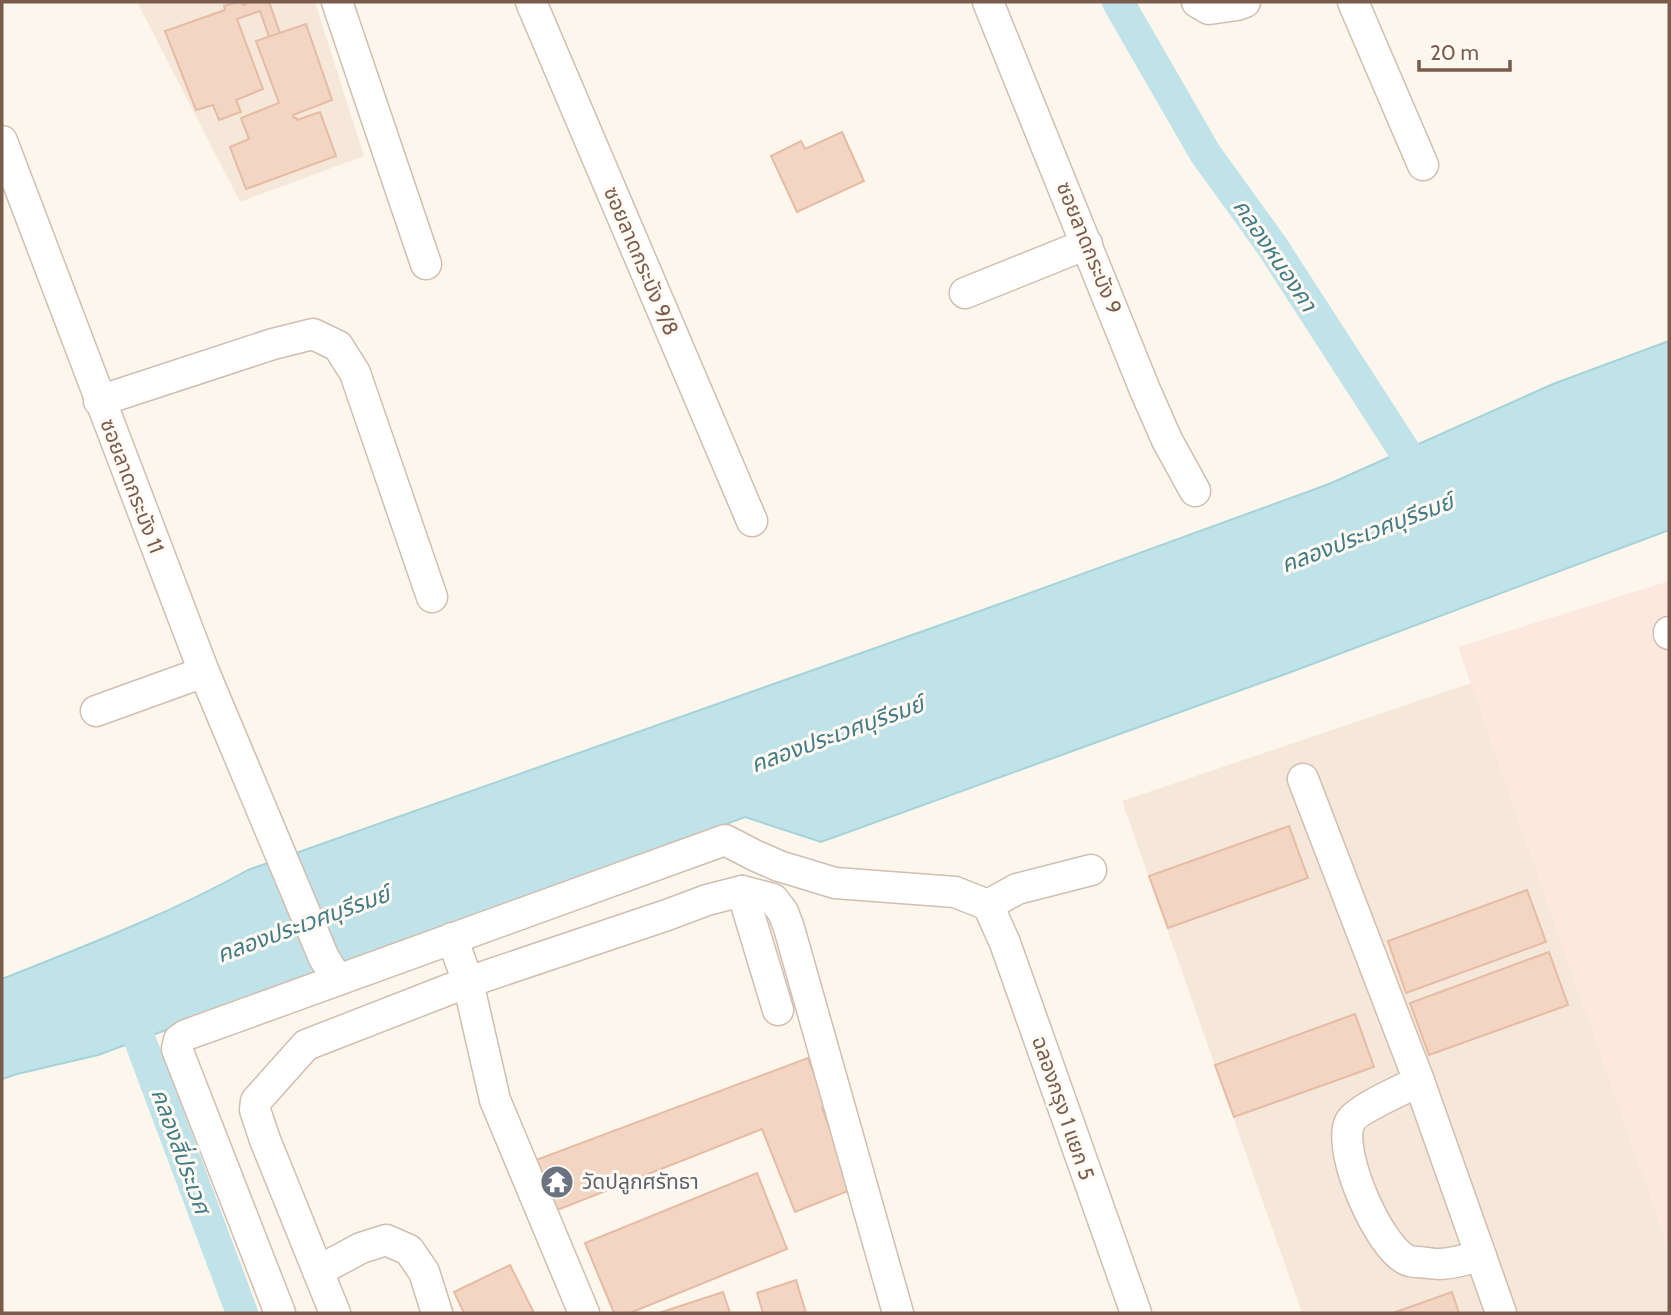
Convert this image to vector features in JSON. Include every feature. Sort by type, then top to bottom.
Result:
[{"type":"street","points":[[337,2],[426,264]]},
{"type":"street","name":"ซอยลาดกระบัง 9/8","points":[[531,2],[752,521]]},
{"type":"street","name":"ซอยลาดกระบัง 9","points":[[988,2],[1167,440],[1195,491]]},
{"type":"street","points":[[1197,2],[1209,9],[1245,2]]},
{"type":"street","points":[[1353,2],[1423,166]]},
{"type":"street","name":"ซอยลาดกระบัง 11","points":[[2,141],[204,672],[331,969]]},
{"type":"street","points":[[965,293],[1087,244]]},
{"type":"street","points":[[100,401],[273,344],[313,334],[338,346],[355,373],[432,597]]},
{"type":"street","points":[[96,711],[204,672]]},
{"type":"street","points":[[1303,779],[1419,1081],[1501,1313]]},
{"type":"street","points":[[281,1313],[177,1049],[180,1040],[194,1031],[331,969],[452,939],[725,840],[768,861],[835,883],[955,891],[988,905],[1017,889],[1091,870]]},
{"type":"street","points":[[742,891],[778,1010]]},
{"type":"street","points":[[335,1313],[255,1110],[256,1101],[306,1045],[468,982],[707,900],[742,891],[773,899],[783,912],[789,928],[898,1313]]},
{"type":"street","name":"ฉลองกรุง 1 แยก 5","points":[[988,905],[1005,943],[1136,1313]]},
{"type":"street","points":[[452,939],[468,982],[495,1100],[584,1313]]},
{"type":"street","points":[[1419,1081],[1360,1112],[1350,1121],[1346,1141],[1360,1192],[1380,1231],[1394,1251],[1407,1261],[1439,1264],[1481,1256]]},
{"type":"street","points":[[318,1270],[361,1248],[386,1240],[409,1250],[424,1272],[437,1313]]},
{"type":"shaded area","points":[[137,2],[315,2],[364,156],[240,202]]},
{"type":"shaded area","points":[[1669,581],[1669,1250],[1458,647]]},
{"type":"shaded area","points":[[1471,683],[1669,1249],[1669,1313],[1302,1313],[1122,801]]},
{"type":"water","name":"คลองประเวศบุรีรมย์","points":[[1669,341],[1669,530],[1291,672],[821,842],[745,817],[98,1055],[2,1079],[2,979],[157,915],[248,870],[994,606],[1329,484],[1553,384]]},
{"type":"building","points":[[238,2],[243,5],[269,2],[280,33],[269,37],[260,11],[237,19],[263,89],[236,100],[241,112],[219,120],[213,105],[196,110],[165,31],[225,10],[224,6]]},
{"type":"building","points":[[306,24],[332,100],[293,115],[297,120],[320,112],[336,156],[246,189],[230,147],[249,139],[241,118],[279,103],[256,41]]},
{"type":"building","points":[[842,132],[864,181],[797,212],[771,156],[801,141],[805,149]]},
{"type":"building","points":[[1289,826],[1308,878],[1168,928],[1149,876]]},
{"type":"building","points":[[1527,890],[1546,942],[1406,993],[1388,941]]},
{"type":"building","points":[[1549,952],[1568,1005],[1429,1055],[1410,1003]]},
{"type":"building","points":[[1355,1014],[1374,1067],[1234,1117],[1215,1065]]},
{"type":"building","points":[[808,1058],[826,1106],[822,1108],[853,1189],[795,1212],[762,1129],[555,1211],[536,1160]]},
{"type":"building","points":[[757,1173],[787,1249],[630,1313],[614,1313],[585,1243]]},
{"type":"building","points":[[510,1265],[534,1313],[464,1313],[454,1292]]},
{"type":"building","points":[[796,1280],[806,1313],[763,1313],[757,1293]]},
{"type":"building","points":[[723,1292],[730,1313],[659,1313]]},
{"type":"building","points":[[1452,1292],[1459,1313],[1393,1313]]},
{"type":"waterway","name":"คลองหนองคา","points":[[1118,2],[1205,153],[1272,246],[1427,486]]},
{"type":"waterway","name":"คลองสี่ประเวศ","points":[[125,1000],[242,1313]]},
{"type":"place","name":"วัดปลูกศรัทธา","points":[[557,1182]]}]
